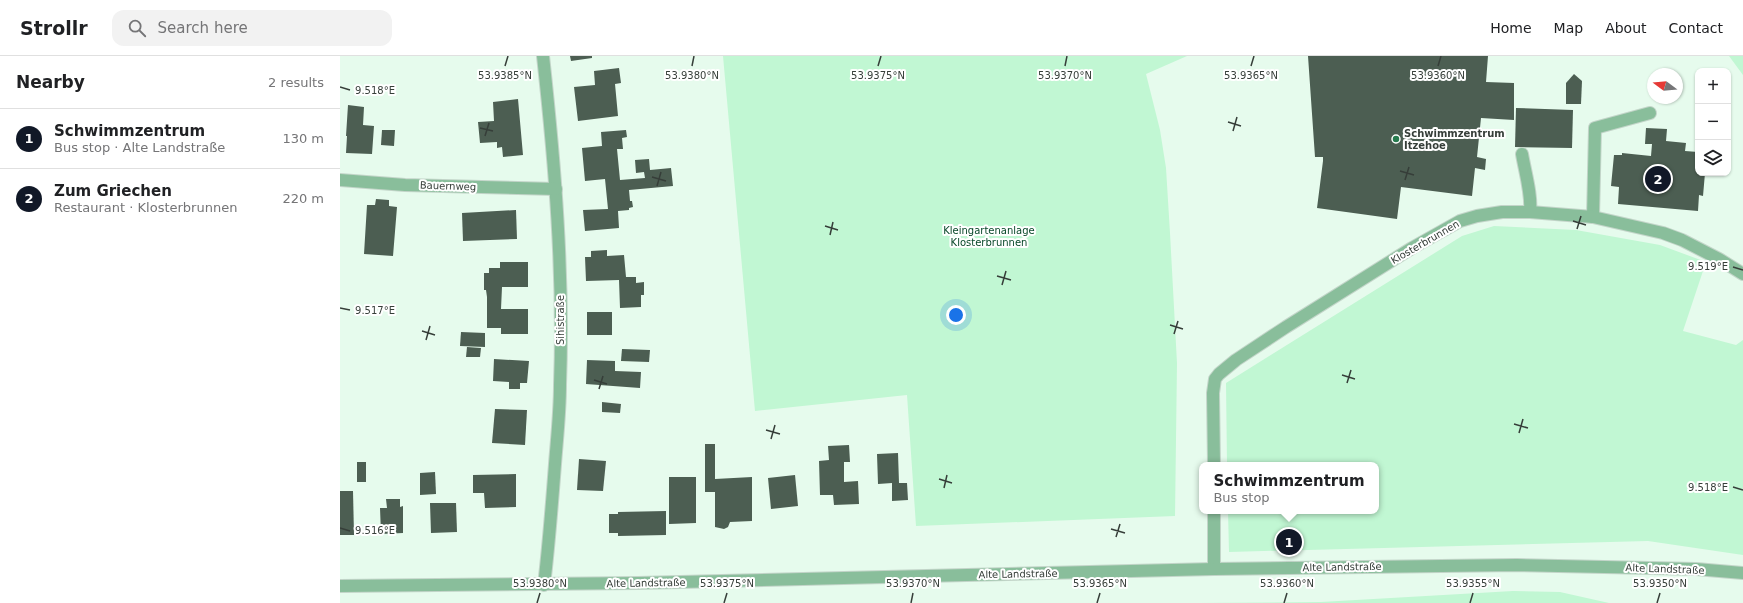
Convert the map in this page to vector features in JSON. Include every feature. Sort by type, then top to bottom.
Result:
[{"type":"street","name":"Sihistraße","points":[[543,56],[556,189],[560,253],[560,386],[548,551],[544,584]]},
{"type":"street","points":[[1593,217],[1595,128],[1650,113]]},
{"type":"street","points":[[1522,154],[1532,200],[1530,212]]},
{"type":"street","name":"Bauernweg","points":[[340,180],[405,185],[556,189]]},
{"type":"street","name":"Klosterbrunnen","points":[[1214,462],[1214,385],[1215,378],[1219,374],[1236,360],[1412,248],[1460,221],[1495,212],[1530,212],[1593,217],[1663,233],[1682,240],[1743,274]]},
{"type":"street","points":[[1214,514],[1214,569]]},
{"type":"street","name":"Alte Landstraße","points":[[340,586],[544,584],[1214,569],[1518,565],[1696,569],[1743,573]]},
{"type":"green space","name":"Kleingartenanlage Klosterbrunnen","points":[[723,56],[1187,56],[1146,74],[1160,130],[1166,168],[1177,363],[1175,516],[916,526],[907,395],[755,411]]},
{"type":"green space","points":[[1729,56],[1743,56],[1743,75]]},
{"type":"green space","points":[[1494,226],[1576,230],[1660,245],[1706,262],[1683,331],[1736,345],[1743,340],[1743,555],[1648,541],[1229,552],[1228,514],[1379,514],[1379,462],[1227,462],[1226,383],[1462,236]]},
{"type":"green space","points":[[1513,591],[1560,592],[1609,603],[1198,603],[1321,602]]},
{"type":"building","points":[[570,56],[592,56],[592,58],[571,61]]},
{"type":"building","name":"Schwimmzentrum Itzehoe","points":[[1308,56],[1488,56],[1486,82],[1514,83],[1514,120],[1481,118],[1477,157],[1486,159],[1485,170],[1475,168],[1472,196],[1401,187],[1397,219],[1317,208],[1323,157],[1315,157]]},
{"type":"building","points":[[619,68],[621,83],[615,84],[618,116],[578,121],[574,87],[595,85],[594,71]]},
{"type":"building","points":[[1574,74],[1582,81],[1581,104],[1566,104],[1566,83]]},
{"type":"building","points":[[518,99],[523,155],[503,157],[502,147],[497,148],[497,142],[480,143],[478,122],[494,121],[493,102]]},
{"type":"building","points":[[348,105],[364,107],[363,125],[374,126],[372,154],[346,153]]},
{"type":"building","points":[[1516,108],[1573,110],[1572,148],[1515,147]]},
{"type":"building","points":[[1646,128],[1667,129],[1666,141],[1686,143],[1685,151],[1695,152],[1695,176],[1705,176],[1703,196],[1699,195],[1698,211],[1618,204],[1619,187],[1611,186],[1614,155],[1622,155],[1622,153],[1651,156],[1652,144],[1645,144]]},
{"type":"building","points":[[382,130],[395,130],[394,146],[381,145]]},
{"type":"building","points":[[626,130],[627,137],[622,138],[623,149],[617,149],[620,180],[645,178],[644,172],[636,173],[635,160],[649,159],[650,170],[671,168],[673,186],[629,190],[630,201],[632,201],[633,207],[629,208],[629,210],[618,211],[619,228],[585,231],[583,210],[608,209],[605,179],[585,181],[582,148],[602,146],[601,132]]},
{"type":"building","points":[[376,199],[389,200],[389,206],[397,207],[393,256],[364,254],[367,205],[375,205]]},
{"type":"building","points":[[516,210],[517,239],[463,241],[462,213]]},
{"type":"building","points":[[607,250],[607,256],[624,255],[626,277],[636,277],[636,283],[644,282],[644,295],[641,295],[641,307],[620,308],[619,280],[586,281],[585,257],[591,257],[591,251]]},
{"type":"building","points":[[500,262],[528,262],[528,287],[502,287],[501,309],[528,309],[528,334],[501,334],[501,328],[487,328],[487,297],[486,290],[484,290],[484,273],[489,273],[489,268],[500,268]]},
{"type":"building","points":[[587,312],[612,312],[612,335],[587,335]]},
{"type":"building","points":[[461,332],[485,333],[485,347],[460,346]]},
{"type":"building","points":[[467,347],[481,348],[480,357],[466,357]]},
{"type":"building","points":[[622,349],[650,350],[649,362],[621,361]]},
{"type":"building","points":[[494,359],[529,361],[527,383],[520,383],[520,389],[509,389],[509,382],[493,381]]},
{"type":"building","points":[[587,360],[615,361],[615,371],[641,372],[640,388],[586,384]]},
{"type":"building","points":[[602,402],[621,404],[620,413],[602,412]]},
{"type":"building","points":[[495,409],[527,410],[525,445],[492,443]]},
{"type":"building","points":[[705,444],[715,444],[715,479],[752,477],[752,521],[730,522],[728,527],[724,529],[715,527],[715,492],[705,492]]},
{"type":"building","points":[[849,445],[850,462],[844,462],[844,482],[858,481],[859,504],[834,505],[833,495],[820,495],[819,461],[829,460],[828,446]]},
{"type":"building","points":[[898,453],[899,483],[907,483],[908,500],[892,501],[892,483],[878,484],[877,454]]},
{"type":"building","points":[[579,459],[606,461],[603,491],[577,490]]},
{"type":"building","points":[[357,462],[366,462],[366,482],[357,482]]},
{"type":"building","points":[[435,472],[436,494],[420,495],[420,473]]},
{"type":"building","points":[[516,474],[516,507],[485,508],[484,493],[473,493],[473,475]]},
{"type":"building","points":[[795,475],[798,506],[771,509],[768,478]]},
{"type":"building","points":[[669,477],[696,477],[696,523],[669,524]]},
{"type":"building","points":[[340,491],[353,491],[354,535],[340,535]]},
{"type":"building","points":[[386,499],[400,499],[400,507],[403,506],[403,533],[381,534],[380,508],[387,508]]},
{"type":"building","points":[[430,503],[456,503],[457,532],[431,533]]},
{"type":"building","points":[[666,511],[666,535],[618,536],[618,533],[609,533],[609,514],[618,514],[618,512]]},
{"type":"place","name":"Schwimmzentrum Itzehoe","points":[[1396,139]]},
{"type":"place","name":"Zum Griechen","points":[[1658,179]]},
{"type":"place","name":"Schwimmzentrum","points":[[1289,542]]}]
